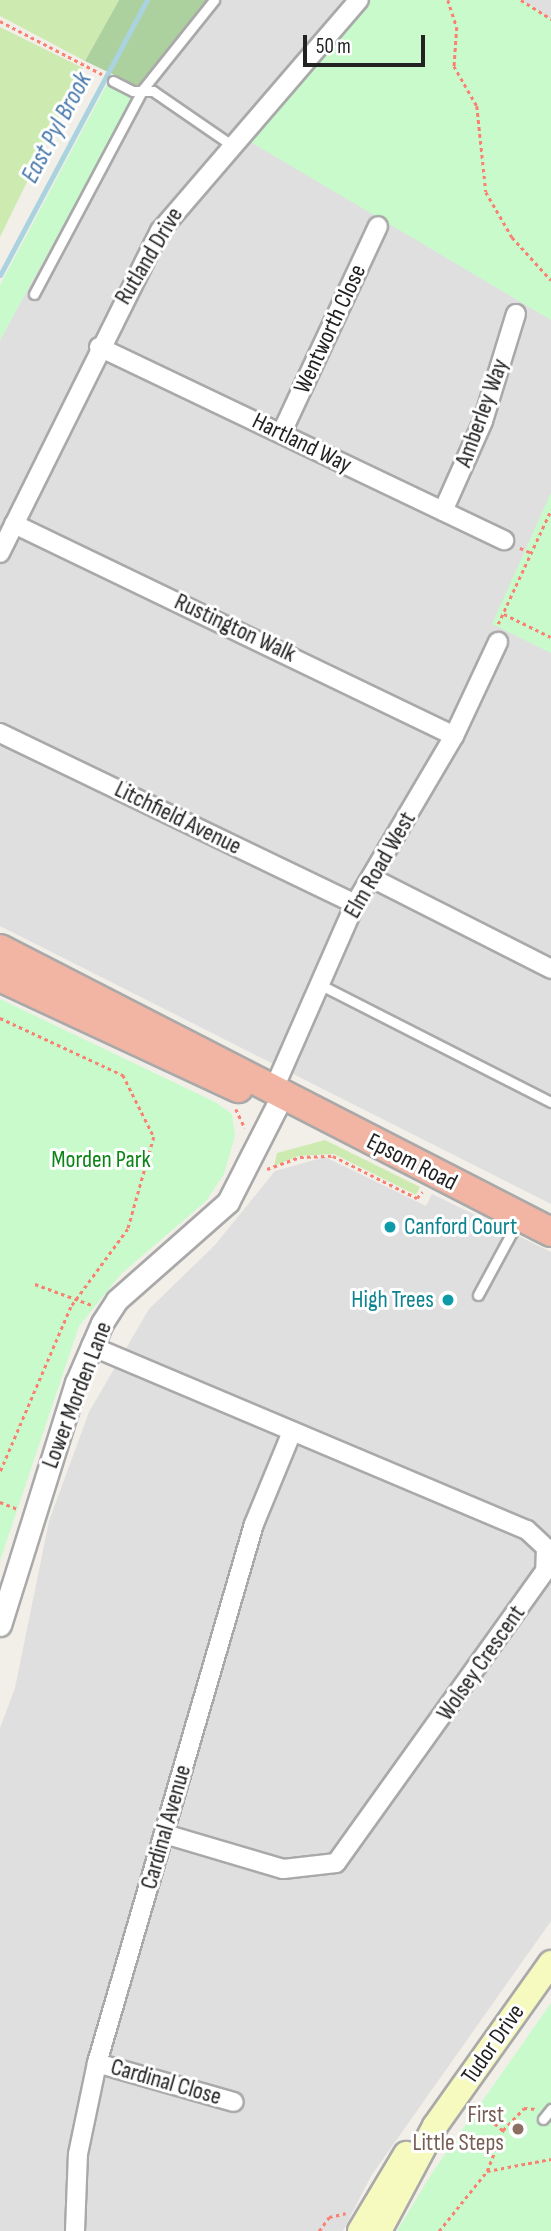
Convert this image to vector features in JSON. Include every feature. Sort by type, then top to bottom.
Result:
[{"type":"highway","name":"Epsom Road","points":[[0,949],[170,1033],[276,1096],[551,1232]]},
{"type":"highway","name":"Epsom Road","points":[[0,977],[158,1056],[245,1091],[276,1096]]},
{"type":"main road","name":"Tudor Drive","points":[[379,2231],[435,2126],[551,1963]]},
{"type":"main road","name":"Tudor Drive","points":[[357,2221],[409,2148],[435,2126]]},
{"type":"street","name":"Rutland Drive","points":[[0,553],[99,347],[160,231],[230,144],[359,0]]},
{"type":"street","name":"Wentworth Close","points":[[282,432],[378,226]]},
{"type":"street","name":"Amberley Way","points":[[443,511],[483,421],[516,314]]},
{"type":"street","name":"Hartland Way","points":[[99,347],[504,540]]},
{"type":"street","name":"Rustington Walk","points":[[14,524],[454,736]]},
{"type":"street","name":"Elm Road West","points":[[276,1096],[318,983],[355,904],[454,736],[498,642]]},
{"type":"street","name":"Litchfield Avenue","points":[[0,733],[355,904]]},
{"type":"street","points":[[372,878],[551,969]]},
{"type":"street","name":"Lower Morden Lane","points":[[0,1625],[91,1346],[106,1315],[228,1202],[276,1096]]},
{"type":"street","name":"Wolsey Crescent","points":[[91,1346],[527,1530],[548,1547],[545,1571],[336,1863],[283,1869],[165,1834]]},
{"type":"street","name":"Cardinal Avenue","points":[[75,2231],[78,2154],[97,2063],[254,1524],[292,1432]]},
{"type":"street","name":"Cardinal Close","points":[[97,2063],[234,2102]]},
{"type":"lane","points":[[34,294],[143,89],[214,0]]},
{"type":"lane","points":[[113,81],[143,89],[230,144]]},
{"type":"lane","points":[[318,983],[551,1102]]},
{"type":"lane","points":[[478,1295],[520,1216]]},
{"type":"path","points":[[448,0],[457,26],[454,66],[477,106],[486,192],[512,237],[551,280]]},
{"type":"path","points":[[521,0],[551,19]]},
{"type":"path","points":[[0,21],[95,70]]},
{"type":"path","points":[[498,642],[503,614],[551,510]]},
{"type":"path","points":[[503,614],[551,637]]},
{"type":"path","points":[[0,1018],[123,1075],[151,1124],[152,1153],[128,1229],[78,1296],[0,1473]]},
{"type":"path","points":[[226,1100],[241,1114],[245,1135]]},
{"type":"path","points":[[268,1169],[300,1157],[333,1156],[417,1198],[426,1186]]},
{"type":"path","points":[[35,1284],[78,1296],[106,1315]]},
{"type":"path","points":[[476,2108],[503,2130]]},
{"type":"path","points":[[439,2231],[487,2171],[503,2130],[524,2108],[547,2114]]},
{"type":"path","points":[[487,2171],[551,2159]]},
{"type":"path","points":[[318,2231],[329,2217],[357,2221]]},
{"type":"shaded area","points":[[208,0],[551,0],[551,1204],[0,926],[0,340],[144,76]]},
{"type":"shaded area","points":[[325,1157],[426,1206],[432,1194],[551,1252],[551,1921],[371,2176],[343,2231],[0,2231],[0,1728],[15,1688],[49,1521],[89,1412],[149,1309],[215,1245],[275,1171]]},
{"type":"green space","points":[[0,0],[119,0],[85,61],[0,16]]},
{"type":"green space","points":[[119,0],[208,0],[139,87],[85,61]]},
{"type":"green space","points":[[359,0],[521,0],[551,19],[551,320],[239,135]]},
{"type":"green space","points":[[0,27],[83,68],[0,237]]},
{"type":"green space","points":[[107,84],[133,98],[0,340],[0,285]]},
{"type":"green space","points":[[551,493],[551,653],[492,624]]},
{"type":"green space","name":"Morden Park","points":[[0,999],[215,1102],[232,1114],[235,1136],[224,1174],[206,1201],[121,1274],[79,1326],[0,1561]]},
{"type":"green space","points":[[325,1140],[420,1187],[416,1195],[334,1154],[298,1156],[274,1166],[277,1153]]},
{"type":"green space","points":[[551,2003],[551,2231],[397,2231],[432,2173]]},
{"type":"waterway","name":"East Pyl Brook","points":[[0,275],[147,0]]},
{"type":"place","name":"Canford Court","points":[[390,1227]]},
{"type":"place","name":"High Trees","points":[[448,1300]]},
{"type":"place","name":"First Little Steps","points":[[518,2129]]}]
